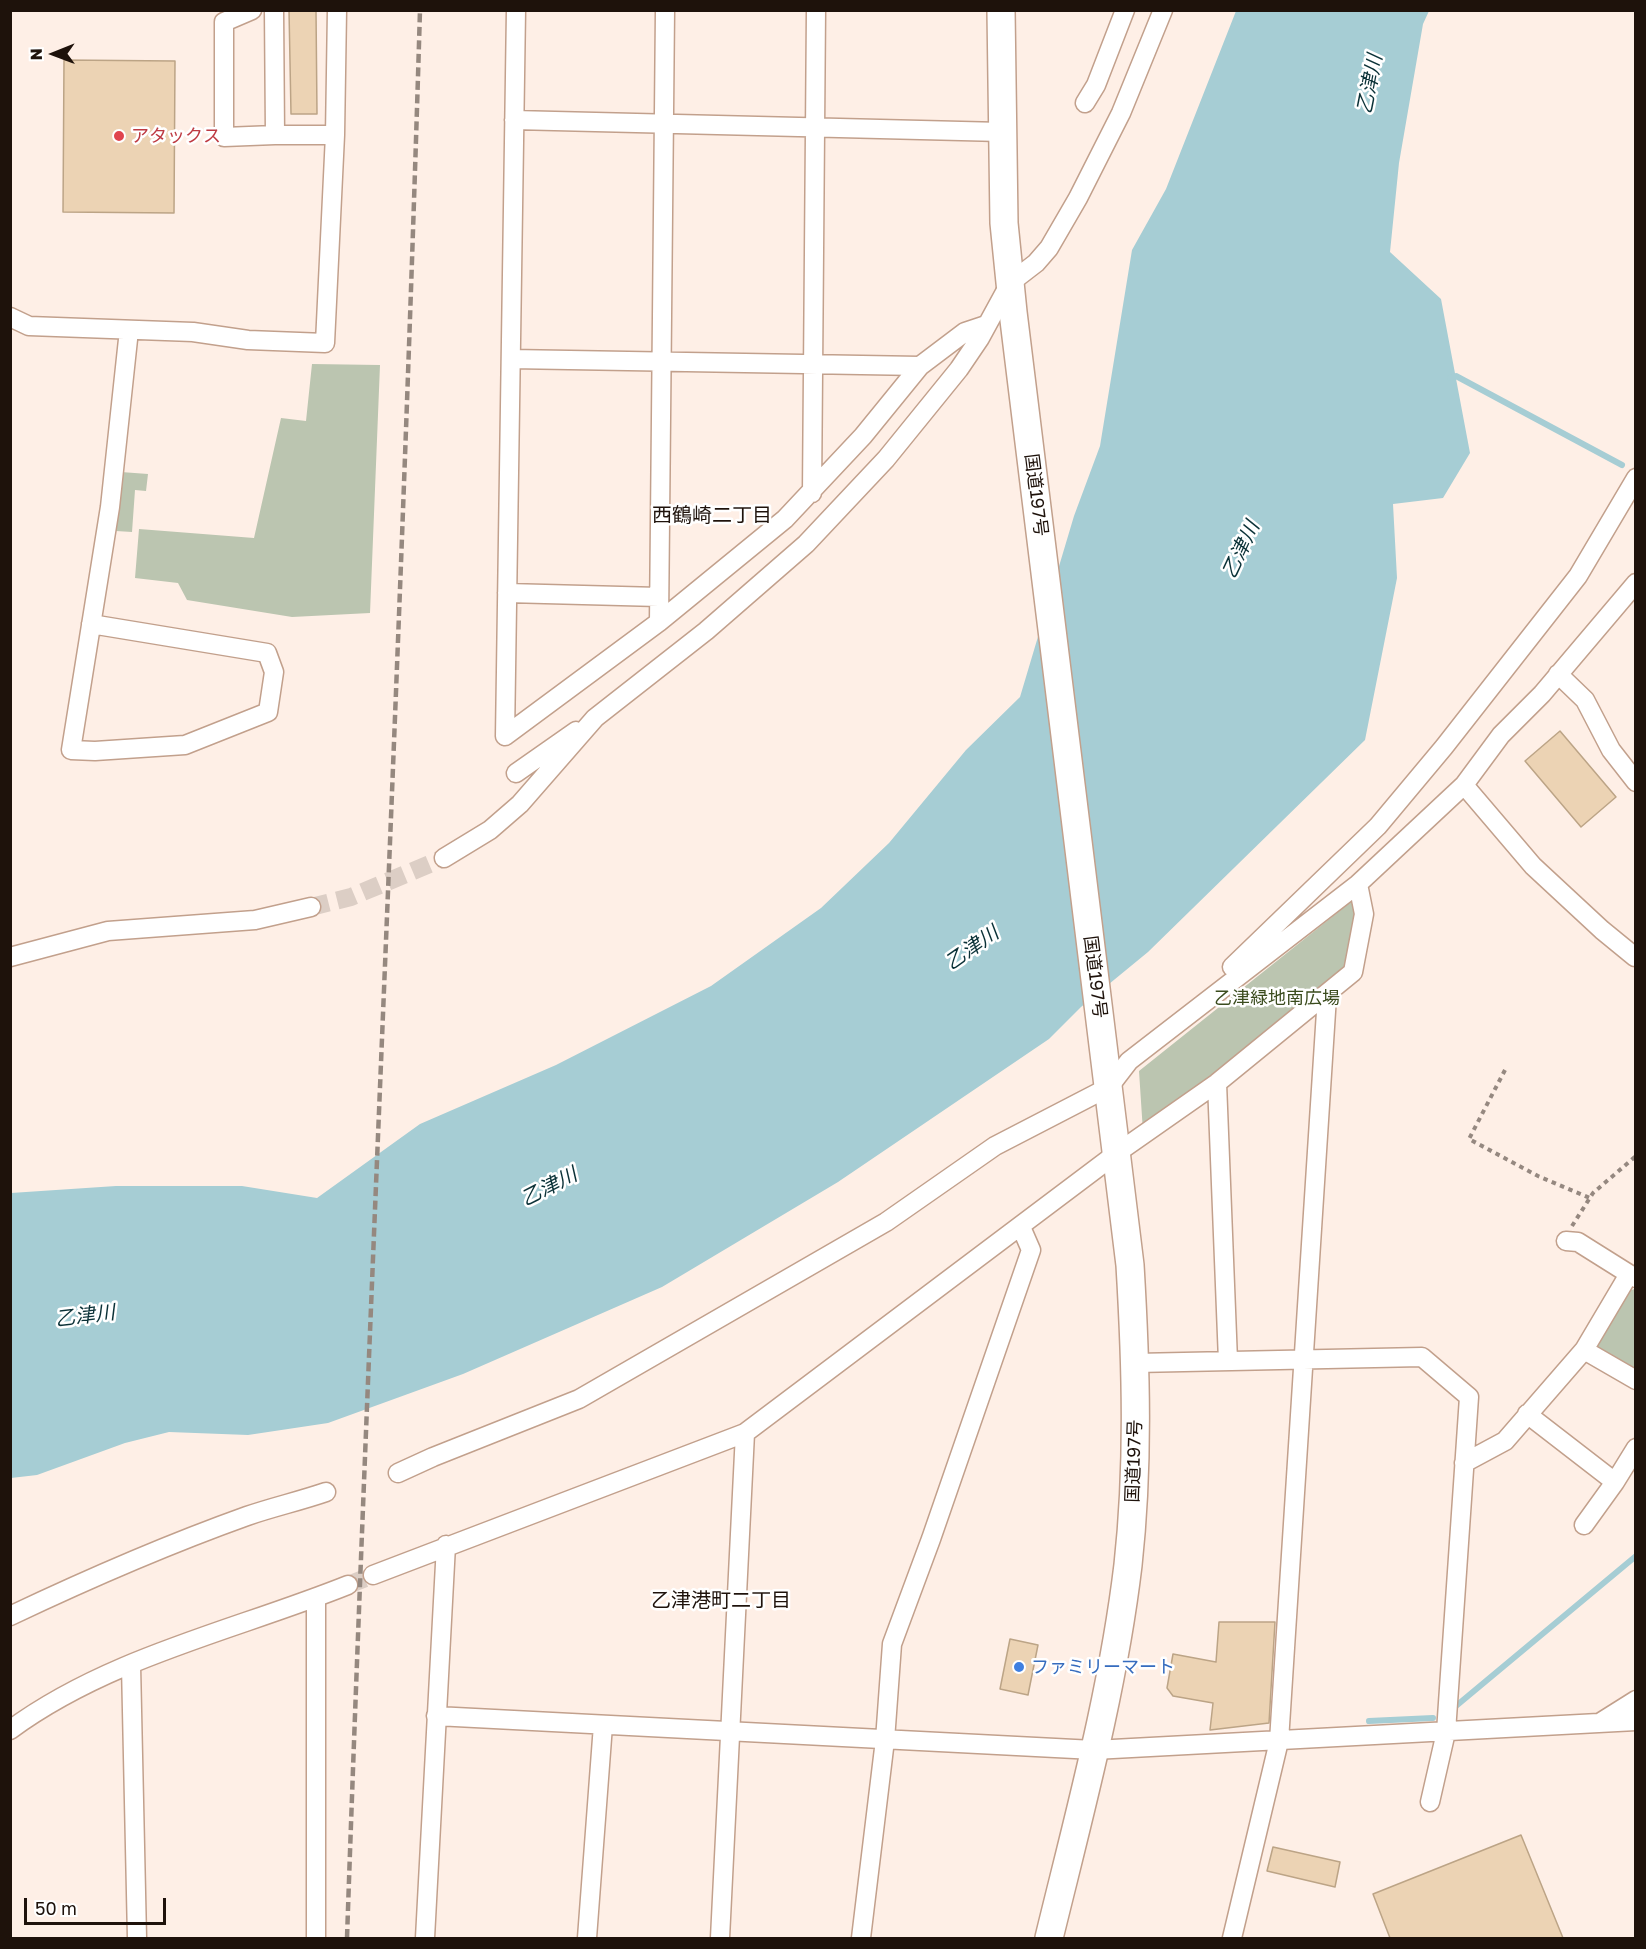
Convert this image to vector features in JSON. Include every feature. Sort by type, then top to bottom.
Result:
[{"type":"highway","name":"国道197号","points":[[1001,10],[1004,223],[1130,1265],[1136,1363],[1135,1462],[1128,1565],[1113,1657],[1094,1750],[1049,1938]]},
{"type":"street","points":[[252,10],[224,22],[224,137],[335,135]]},
{"type":"street","points":[[274,10],[275,135]]},
{"type":"street","points":[[10,317],[29,326],[193,332],[248,340],[325,343],[335,135],[337,10]]},
{"type":"street","points":[[516,10],[505,736],[659,622],[785,519],[812,493],[863,436],[920,366],[965,332],[986,326]]},
{"type":"street","points":[[659,622],[665,10]]},
{"type":"street","points":[[812,493],[816,10]]},
{"type":"street","points":[[1085,103],[1096,85],[1125,10]]},
{"type":"street","points":[[516,773],[595,718],[706,632],[806,544],[854,496],[959,369],[1010,283],[1048,248],[1078,198],[1121,113],[1163,10]]},
{"type":"street","points":[[514,120],[1002,132]]},
{"type":"street","points":[[91,624],[267,653],[274,672],[268,712],[185,745],[95,752],[70,750],[110,507],[129,330]]},
{"type":"street","points":[[511,359],[920,366]]},
{"type":"street","points":[[1198,1007],[1221,975],[1246,955],[1378,826],[1444,747],[1578,576],[1635,478]]},
{"type":"street","points":[[398,1473],[579,1399],[886,1222],[995,1146],[1109,1087],[1129,1061],[1358,884],[1464,785],[1501,735],[1558,674],[1635,583]]},
{"type":"street","points":[[507,593],[660,597]]},
{"type":"street","points":[[1558,674],[1585,700],[1611,750],[1635,782]]},
{"type":"street","points":[[444,858],[490,830],[520,804],[595,718]]},
{"type":"street","points":[[1464,785],[1533,866],[1602,930],[1635,957]]},
{"type":"street","points":[[373,1575],[446,1545],[746,1433],[1117,1153],[1217,1083],[1327,996],[1353,972],[1364,914],[1358,884]]},
{"type":"street","points":[[10,957],[108,931],[255,920],[311,907]]},
{"type":"street","points":[[1232,1938],[1279,1741],[1327,996]]},
{"type":"street","points":[[1217,1083],[1228,1361]]},
{"type":"street","points":[[861,1938],[885,1740],[892,1644],[1031,1250],[1021,1227]]},
{"type":"street","points":[[1464,1463],[1505,1441],[1584,1350],[1632,1276],[1578,1242],[1566,1241]]},
{"type":"street","points":[[1584,1350],[1635,1380]]},
{"type":"street","points":[[1136,1363],[1422,1357],[1468,1397],[1446,1732],[1430,1802]]},
{"type":"street","points":[[1527,1414],[1615,1482]]},
{"type":"street","points":[[720,1938],[746,1433]]},
{"type":"street","points":[[1584,1525],[1615,1482],[1635,1448]]},
{"type":"street","points":[[10,1616],[158,1550],[250,1515],[326,1492]]},
{"type":"street","points":[[425,1938],[446,1545]]},
{"type":"street","points":[[10,1730],[37,1710],[131,1665],[348,1585]]},
{"type":"street","points":[[316,1598],[316,1938]]},
{"type":"street","points":[[131,1665],[136,1938]]},
{"type":"street","points":[[1599,1723],[1635,1700]]},
{"type":"street","points":[[436,1716],[1094,1750],[1635,1721]]},
{"type":"street","points":[[587,1938],[603,1725]]},
{"type":"path","points":[[1505,1070],[1469,1139],[1538,1176],[1590,1198]]},
{"type":"path","points":[[1566,1241],[1580,1211],[1590,1198],[1635,1156]]},
{"type":"green space","points":[[312,364],[380,365],[370,613],[292,617],[187,600],[178,583],[135,578],[139,529],[254,538],[281,418],[306,421]]},
{"type":"green space","points":[[121,472],[148,474],[146,491],[135,490],[132,532],[116,531]]},
{"type":"green space","name":"乙津緑地南広場","points":[[1357,897],[1350,970],[1143,1132],[1139,1071]]},
{"type":"green space","points":[[1635,1289],[1635,1371],[1598,1350],[1597,1342],[1627,1291]]},
{"type":"water","name":"乙津川","points":[[1236,11],[1429,11],[1423,24],[1399,163],[1390,252],[1441,299],[1470,453],[1443,498],[1393,504],[1397,578],[1365,740],[1148,952],[1081,1007],[1049,1039],[838,1182],[662,1287],[463,1374],[328,1423],[248,1435],[169,1432],[125,1443],[37,1475],[11,1478],[11,1193],[116,1186],[242,1186],[317,1198],[420,1124],[556,1065],[711,986],[821,908],[889,843],[966,750],[1020,697],[1074,516],[1100,446],[1132,250],[1166,189]]},
{"type":"building","points":[[289,10],[316,10],[317,114],[291,114]]},
{"type":"building","name":"アタックス","points":[[64,60],[175,61],[174,213],[63,212]]},
{"type":"building","points":[[1560,731],[1616,797],[1581,827],[1525,761]]},
{"type":"building","points":[[1219,1622],[1275,1622],[1269,1723],[1210,1730],[1213,1703],[1173,1696],[1167,1688],[1173,1654],[1216,1662]]},
{"type":"building","name":"ファミリーマート","points":[[1010,1639],[1038,1645],[1028,1695],[1000,1689]]},
{"type":"building","points":[[1521,1835],[1563,1938],[1390,1938],[1373,1894]]},
{"type":"building","points":[[1273,1847],[1340,1862],[1335,1887],[1267,1871]]},
{"type":"waterway","points":[[1450,378],[1456,376],[1622,465]]},
{"type":"waterway","points":[[1456,1706],[1636,1556]]},
{"type":"waterway","points":[[1369,1721],[1433,1718]]},
{"type":"tunnel","points":[[311,907],[351,897],[444,858]]},
{"type":"tunnel","points":[[348,1585],[373,1575]]},
{"type":"railway","points":[[347,1938],[404,492],[420,10]]},
{"type":"place","name":"アタックス","points":[[119,136]]},
{"type":"place","name":"ファミリーマート","points":[[1019,1667]]},
{"type":"district","name":"西鶴崎二丁目","points":[[712,516]]},
{"type":"district","name":"乙津港町二丁目","points":[[721,1601]]}]
